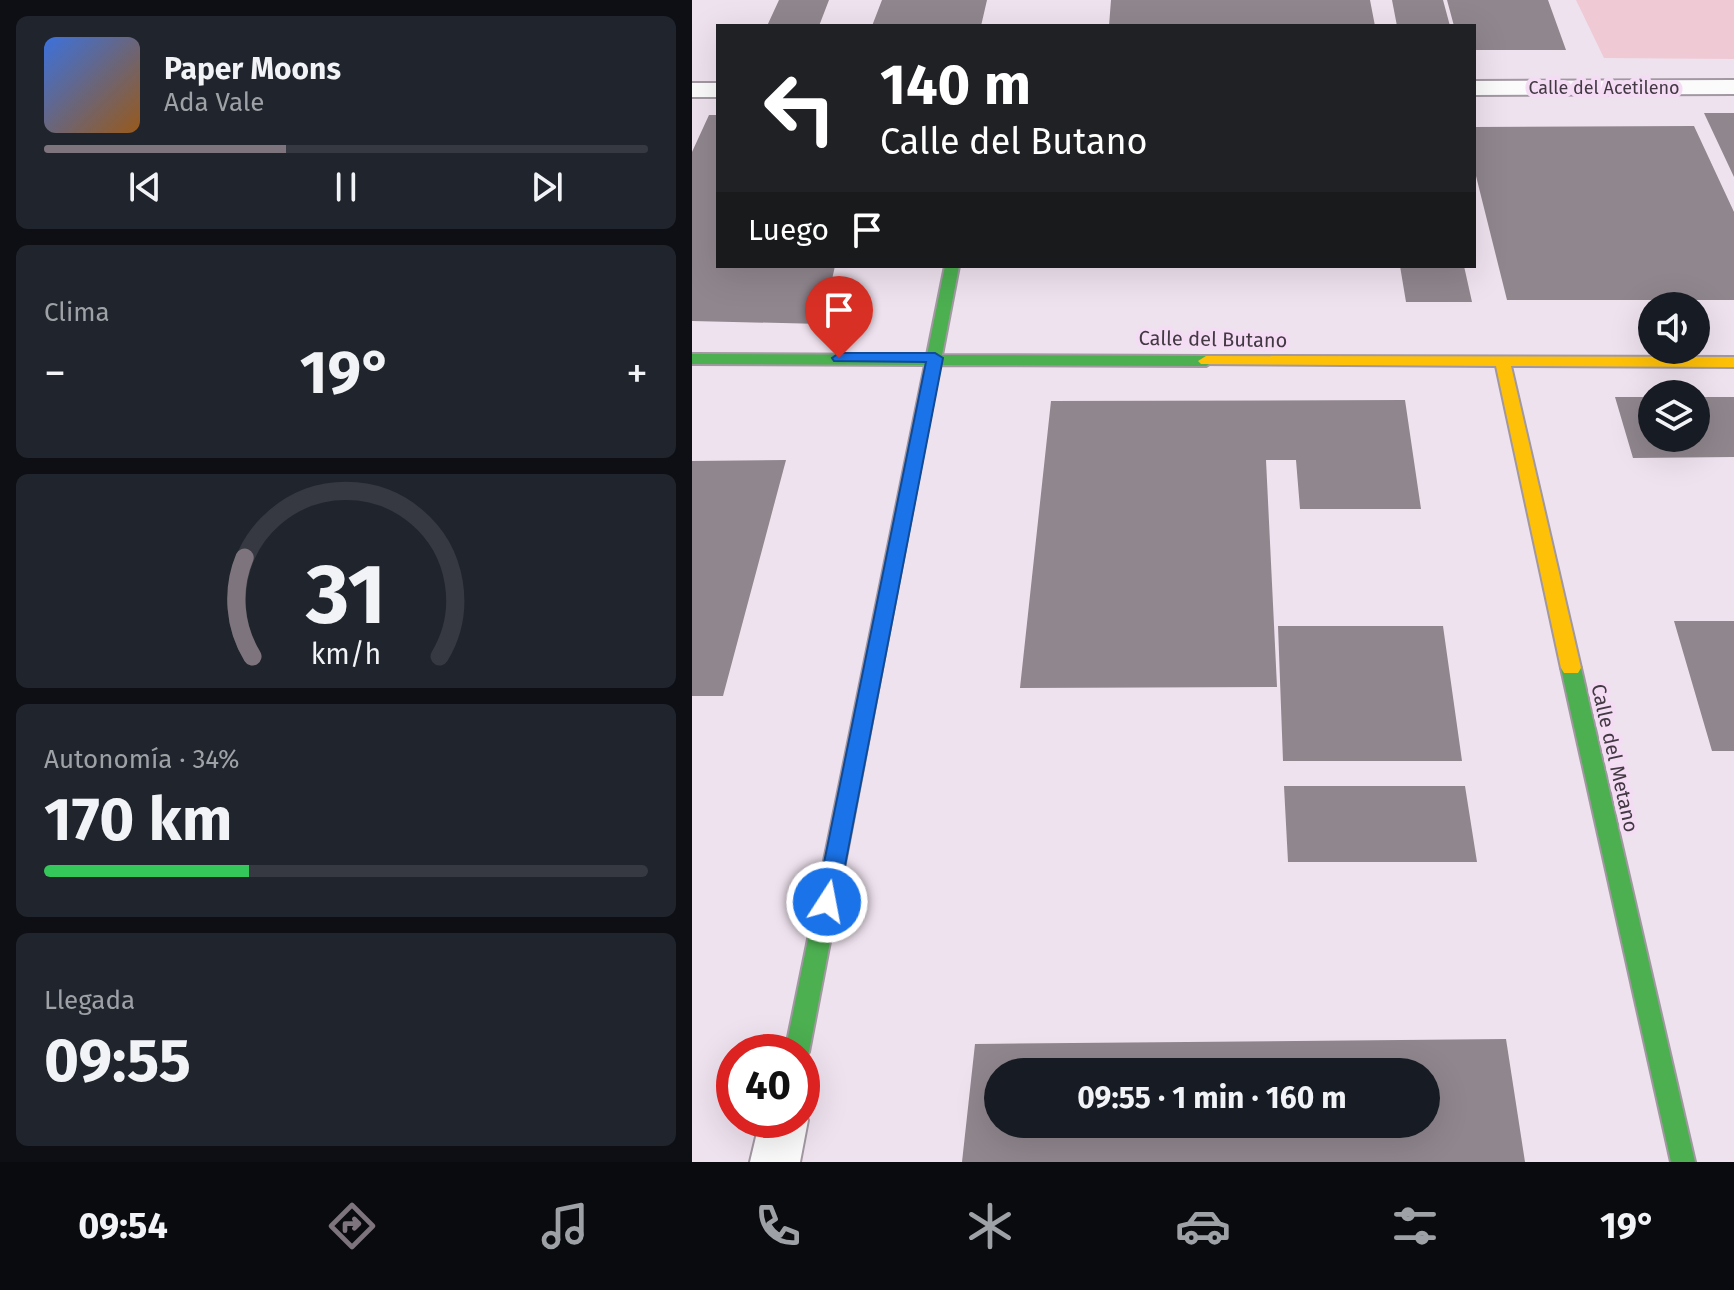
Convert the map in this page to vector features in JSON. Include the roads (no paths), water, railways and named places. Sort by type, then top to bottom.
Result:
[{"type":"street","name":"Calle del Acetileno","points":[[1476,88],[1734,87]]},
{"type":"street","points":[[692,90],[716,90]]},
{"type":"street","points":[[801,1034],[952,268]]},
{"type":"street","name":"Calle del Butano","points":[[692,359],[935,358],[1503,364],[1734,362]]},
{"type":"street","name":"Calle del Metano","points":[[1503,364],[1683,1162]]},
{"type":"street","points":[[775,1162],[780,1138]]}]
